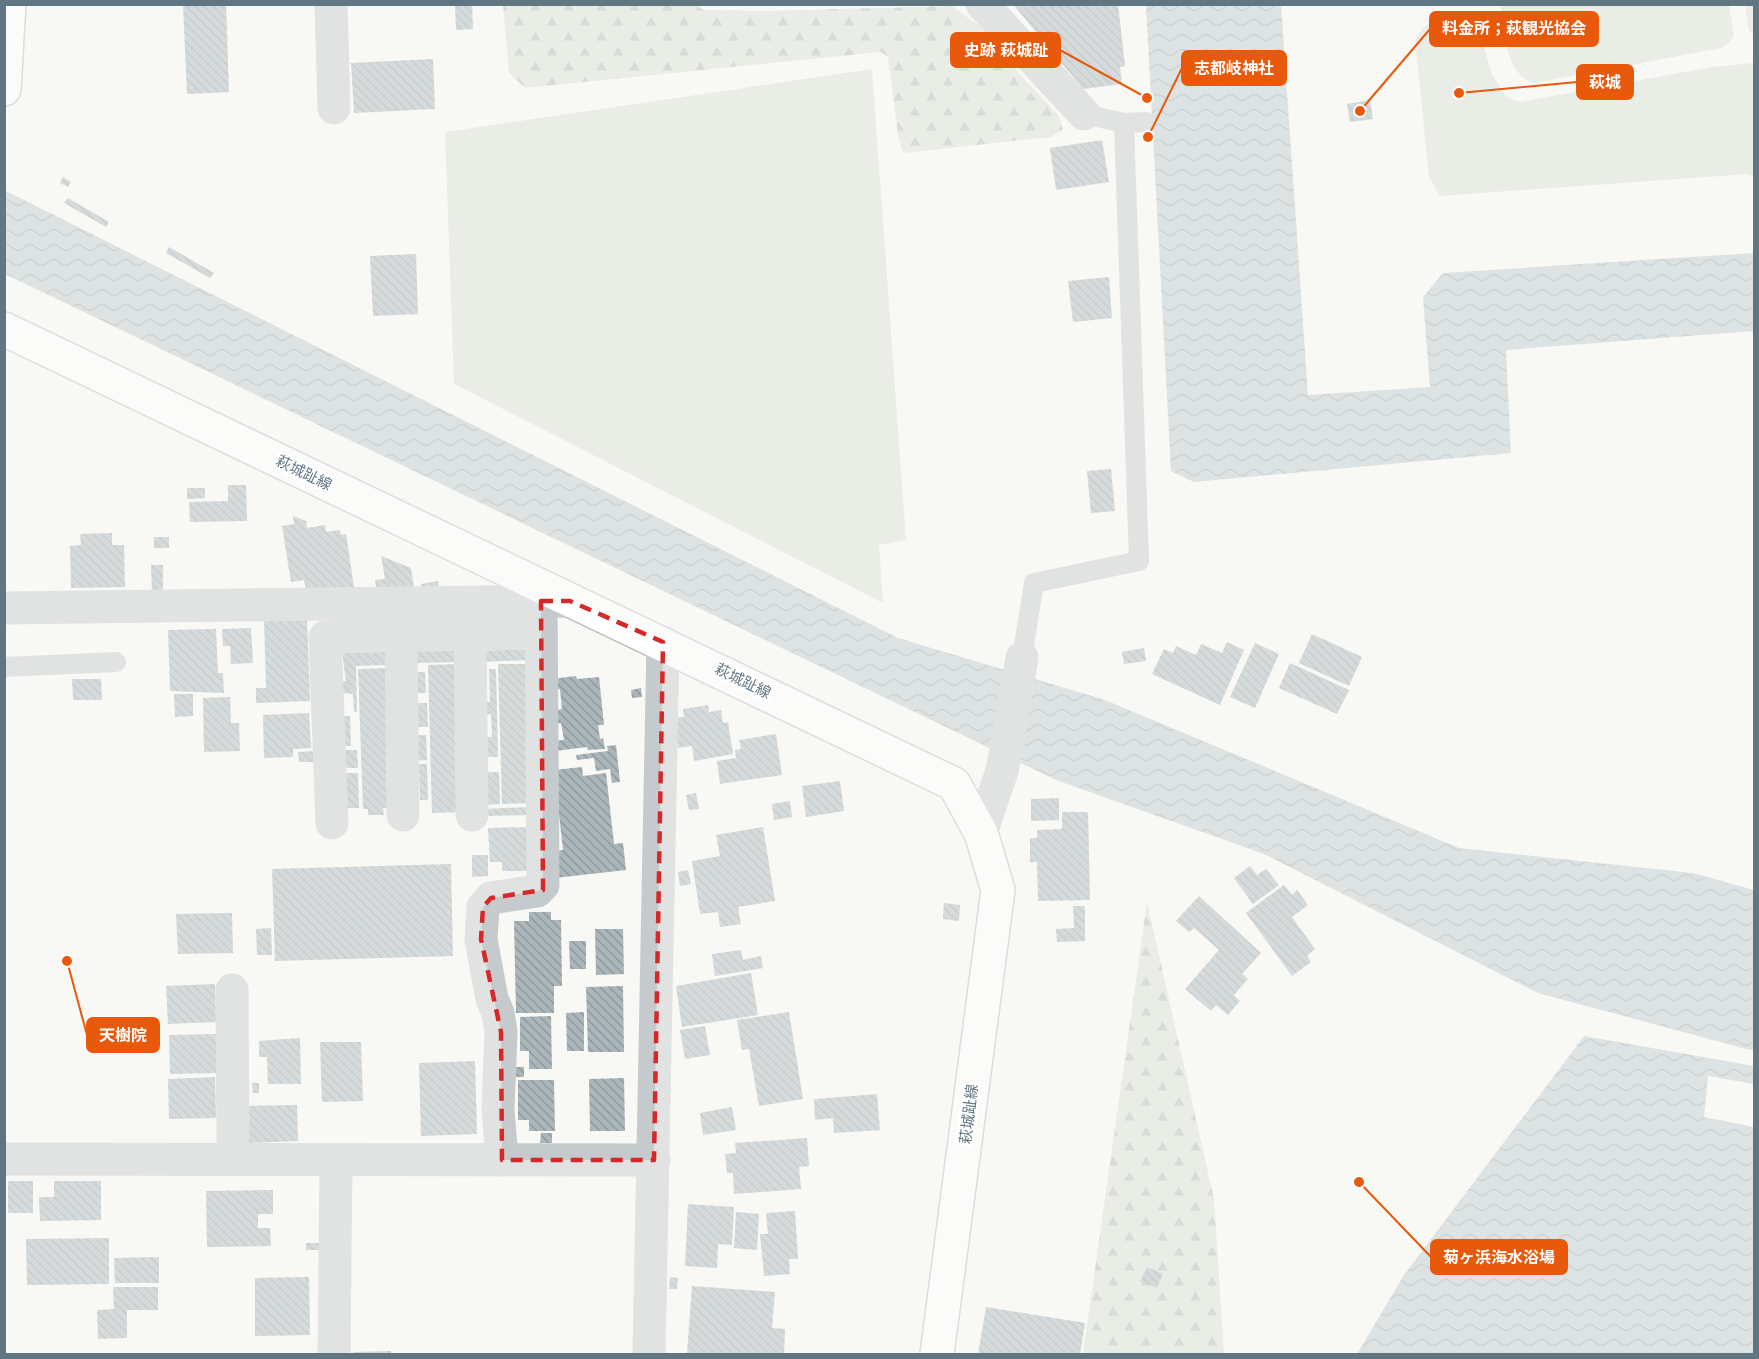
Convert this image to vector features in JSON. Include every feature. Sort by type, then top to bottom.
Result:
[{"type":"main road","points":[[4,88],[9,4]]},
{"type":"main road","name":"萩城趾線","points":[[4,328],[555,601],[663,642],[954,784],[981,833],[998,890],[937,1354]]},
{"type":"street","points":[[331,4],[334,108]]},
{"type":"street","points":[[982,4],[1084,114]]},
{"type":"street","points":[[4,608],[555,601],[541,633],[543,885],[537,891],[491,898],[483,907],[481,939],[492,999],[498,1013],[501,1032],[498,1109],[502,1160]]},
{"type":"street","points":[[332,823],[326,637],[541,633]]},
{"type":"street","points":[[470,634],[472,815]]},
{"type":"street","points":[[401,636],[403,815]]},
{"type":"street","points":[[649,1354],[663,642]]},
{"type":"street","points":[[981,833],[1002,771],[1022,658]]},
{"type":"street","points":[[232,990],[232,1159]]},
{"type":"street","points":[[4,1159],[654,1160]]},
{"type":"street","points":[[334,1354],[336,1160]]},
{"type":"lane","points":[[1084,114],[1124,123],[1146,122]]},
{"type":"lane","points":[[1022,658],[1034,583],[1139,561],[1124,123]]},
{"type":"lane","points":[[4,667],[116,662]]},
{"type":"highlighted area","points":[[541,601],[570,601],[663,642],[654,1160],[502,1160],[501,1032],[481,939],[483,907],[491,898],[543,890]]},
{"type":"green space","points":[[694,4],[704,10],[764,11],[952,6],[982,28],[1013,67],[1059,116],[1063,129],[1051,137],[903,153],[898,136],[888,57],[881,52],[525,88],[509,73],[503,5]]},
{"type":"green space","points":[[1501,5],[1729,5],[1734,36],[1721,48],[1534,83],[1525,79],[1512,62],[1505,38]]},
{"type":"green space","points":[[1745,5],[1754,5],[1754,35],[1749,31]]},
{"type":"green space","points":[[1461,16],[1475,18],[1492,74],[1506,97],[1520,102],[1712,67],[1754,63],[1754,177],[1748,174],[1440,196],[1429,177],[1415,39],[1425,26]]},
{"type":"green space","points":[[872,69],[906,540],[879,545],[883,603],[454,384],[445,132]]},
{"type":"green space","points":[[1147,902],[1214,1199],[1224,1354],[1083,1354]]},
{"type":"water","points":[[1146,5],[1281,5],[1308,395],[1430,387],[1423,297],[1443,273],[1754,253],[1754,331],[1506,350],[1511,453],[1194,482],[1171,471]]},
{"type":"water","points":[[4,190],[898,638],[1105,700],[1459,848],[1693,873],[1754,890],[1754,1051],[1538,993],[1264,854],[1056,780],[5,274]]},
{"type":"water","points":[[1584,1036],[1754,1066],[1754,1354],[1357,1354],[1404,1275]]},
{"type":"pier","points":[[1708,1076],[1754,1084],[1754,1127],[1704,1117]]},
{"type":"building","points":[[183,4],[226,4],[229,92],[187,94]]},
{"type":"building","points":[[455,4],[472,4],[473,29],[456,30]]},
{"type":"building","points":[[1013,4],[1118,4],[1125,66],[1120,67],[1122,84],[1083,89]]},
{"type":"building","points":[[433,59],[435,109],[354,113],[351,63]]},
{"type":"building","points":[[1370,100],[1373,119],[1350,122],[1347,104]]},
{"type":"building","points":[[1102,140],[1109,182],[1056,190],[1050,148]]},
{"type":"building","points":[[63,177],[71,182],[68,187],[60,183]]},
{"type":"building","points":[[68,198],[109,222],[106,227],[64,203]]},
{"type":"building","points":[[169,247],[214,273],[210,278],[166,253]]},
{"type":"building","points":[[416,254],[418,314],[373,316],[370,256]]},
{"type":"building","points":[[1109,277],[1112,318],[1073,322],[1068,281]]},
{"type":"building","points":[[1111,469],[1115,511],[1091,513],[1087,471]]},
{"type":"building","points":[[228,485],[246,485],[247,521],[190,522],[189,502],[228,501]]},
{"type":"building","points":[[187,488],[205,488],[205,498],[187,499]]},
{"type":"building","points":[[293,516],[306,521],[307,528],[325,525],[326,532],[340,530],[341,535],[346,534],[354,587],[307,594],[304,580],[291,582],[282,526],[294,524]]},
{"type":"building","points":[[112,533],[112,545],[124,545],[125,587],[71,588],[70,546],[81,545],[80,534]]},
{"type":"building","points":[[154,537],[169,537],[169,548],[154,548]]},
{"type":"building","points":[[381,556],[411,568],[414,588],[377,593],[375,580],[385,579]]},
{"type":"building","points":[[151,565],[163,565],[163,592],[152,592]]},
{"type":"building","points":[[438,581],[439,589],[422,592],[421,584]]},
{"type":"building","points":[[307,618],[310,701],[256,703],[256,688],[266,688],[264,619]]},
{"type":"building","points":[[251,628],[253,663],[231,664],[230,646],[223,646],[222,629]]},
{"type":"building","points":[[216,629],[218,673],[223,673],[224,693],[170,691],[168,630]]},
{"type":"building","points":[[1312,634],[1362,657],[1349,686],[1299,663]]},
{"type":"building","points":[[1227,642],[1244,650],[1220,705],[1152,674],[1164,649],[1173,653],[1176,646],[1196,655],[1201,644],[1222,653]]},
{"type":"building","points":[[1255,643],[1279,654],[1255,708],[1230,697]]},
{"type":"building","points":[[1144,648],[1146,661],[1124,664],[1122,652]]},
{"type":"building","points":[[458,649],[458,662],[412,663],[412,651]]},
{"type":"building","points":[[532,649],[532,660],[480,662],[480,651]]},
{"type":"building","points":[[388,651],[389,665],[356,666],[357,712],[354,712],[353,694],[340,693],[340,681],[346,681],[342,652]]},
{"type":"building","points":[[1290,663],[1349,690],[1337,714],[1279,688]]},
{"type":"building","points":[[459,664],[464,812],[432,813],[428,665]]},
{"type":"building","points":[[498,664],[530,664],[534,803],[502,804]]},
{"type":"building","points":[[389,668],[393,808],[383,808],[384,815],[368,815],[368,809],[363,809],[358,669]]},
{"type":"building","points":[[489,669],[496,669],[498,757],[482,757],[481,737],[492,737],[491,714],[482,715],[481,703],[490,702]]},
{"type":"building","points":[[413,672],[425,672],[426,693],[413,693]]},
{"type":"building","points":[[576,676],[577,679],[599,677],[604,725],[598,725],[600,739],[603,738],[605,749],[588,750],[587,747],[555,751],[553,741],[564,740],[561,723],[555,724],[554,711],[562,709],[560,689],[552,690],[551,679]]},
{"type":"building","points":[[72,679],[101,679],[102,700],[73,700]]},
{"type":"building","points":[[641,688],[642,697],[632,698],[631,690]]},
{"type":"building","points":[[174,694],[193,694],[193,716],[175,717]]},
{"type":"building","points":[[230,697],[231,723],[239,723],[240,751],[204,752],[203,698]]},
{"type":"building","points":[[411,703],[427,703],[428,727],[412,727]]},
{"type":"building","points":[[708,705],[709,712],[721,710],[723,723],[728,722],[733,754],[694,761],[692,746],[678,748],[674,718],[684,717],[683,709]]},
{"type":"building","points":[[309,713],[311,748],[293,749],[293,757],[264,758],[263,715]]},
{"type":"building","points":[[340,716],[350,716],[351,746],[340,746]]},
{"type":"building","points":[[776,734],[782,775],[720,784],[717,761],[736,758],[735,750],[741,749],[739,740]]},
{"type":"building","points":[[411,735],[426,735],[427,760],[412,761]]},
{"type":"building","points":[[616,745],[620,782],[612,783],[610,769],[596,771],[594,758],[577,760],[576,755],[608,751],[607,746]]},
{"type":"building","points":[[341,750],[357,750],[358,768],[342,768]]},
{"type":"building","points":[[317,751],[317,762],[299,762],[298,752]]},
{"type":"building","points":[[419,764],[427,764],[428,800],[420,800]]},
{"type":"building","points":[[582,767],[583,776],[606,773],[614,844],[623,843],[626,870],[555,878],[552,851],[563,850],[554,770]]},
{"type":"building","points":[[479,772],[499,772],[500,804],[481,805]]},
{"type":"building","points":[[344,773],[358,773],[359,808],[345,808]]},
{"type":"building","points":[[840,781],[844,811],[806,817],[802,786]]},
{"type":"building","points":[[696,793],[699,809],[689,810],[686,795]]},
{"type":"building","points":[[1059,798],[1059,820],[1031,821],[1031,799]]},
{"type":"building","points":[[790,801],[792,817],[774,820],[772,804]]},
{"type":"building","points":[[531,807],[531,815],[482,816],[482,809]]},
{"type":"building","points":[[1062,812],[1088,812],[1090,900],[1038,901],[1037,862],[1030,862],[1030,838],[1037,838],[1037,830],[1062,829]]},
{"type":"building","points":[[532,827],[534,871],[502,871],[502,862],[490,862],[488,828]]},
{"type":"building","points":[[763,827],[775,901],[738,907],[741,924],[720,927],[718,912],[700,914],[692,861],[720,856],[716,835]]},
{"type":"building","points":[[472,855],[488,855],[488,876],[472,877]]},
{"type":"building","points":[[451,864],[453,956],[275,961],[272,869]]},
{"type":"building","points":[[1250,866],[1257,875],[1266,869],[1279,885],[1253,904],[1234,878]]},
{"type":"building","points":[[688,870],[691,884],[680,886],[678,872]]},
{"type":"building","points":[[1284,885],[1292,895],[1297,890],[1308,905],[1292,917],[1315,949],[1307,956],[1311,962],[1292,976],[1246,913]]},
{"type":"building","points":[[1199,896],[1261,953],[1242,974],[1248,979],[1234,995],[1240,1001],[1228,1015],[1216,1005],[1211,1011],[1185,989],[1219,950],[1194,928],[1189,932],[1176,921]]},
{"type":"building","points":[[944,903],[960,905],[959,921],[943,919]]},
{"type":"building","points":[[1073,906],[1085,906],[1085,941],[1057,942],[1056,929],[1074,928]]},
{"type":"building","points":[[529,912],[551,912],[551,920],[561,920],[562,986],[554,986],[554,1013],[516,1013],[514,921],[529,921]]},
{"type":"building","points":[[232,913],[233,953],[178,954],[176,914]]},
{"type":"building","points":[[271,928],[272,955],[257,955],[256,929]]},
{"type":"building","points":[[595,929],[623,929],[624,974],[596,975]]},
{"type":"building","points":[[569,941],[586,941],[586,969],[570,969]]},
{"type":"building","points":[[741,950],[743,960],[761,956],[763,968],[715,976],[712,954]]},
{"type":"building","points":[[69,956],[70,965],[65,965],[64,957]]},
{"type":"building","points":[[751,973],[758,1015],[682,1027],[676,986]]},
{"type":"building","points":[[215,984],[216,1022],[168,1024],[166,986]]},
{"type":"building","points":[[623,986],[624,1052],[588,1052],[586,987]]},
{"type":"building","points":[[584,1012],[584,1051],[567,1051],[566,1013]]},
{"type":"building","points":[[789,1012],[803,1099],[759,1106],[749,1049],[742,1050],[737,1020]]},
{"type":"building","points":[[551,1016],[552,1069],[529,1069],[529,1051],[520,1051],[520,1017]]},
{"type":"building","points":[[705,1026],[710,1055],[685,1059],[680,1030]]},
{"type":"building","points":[[216,1034],[217,1073],[170,1074],[169,1035]]},
{"type":"building","points":[[300,1038],[301,1084],[268,1084],[267,1057],[259,1057],[259,1041]]},
{"type":"building","points":[[320,1042],[361,1042],[363,1101],[322,1102]]},
{"type":"building","points":[[475,1061],[477,1134],[421,1136],[419,1063]]},
{"type":"building","points":[[516,1067],[524,1067],[524,1077],[516,1077]]},
{"type":"building","points":[[215,1077],[216,1118],[169,1119],[168,1079]]},
{"type":"building","points":[[624,1078],[625,1131],[590,1131],[589,1079]]},
{"type":"building","points":[[518,1080],[554,1080],[555,1131],[529,1131],[529,1120],[518,1120]]},
{"type":"building","points":[[252,1083],[259,1083],[259,1093],[253,1093]]},
{"type":"building","points":[[877,1094],[880,1130],[834,1133],[833,1118],[815,1120],[814,1099]]},
{"type":"building","points":[[297,1105],[298,1141],[247,1143],[246,1106]]},
{"type":"building","points":[[732,1107],[736,1130],[703,1135],[700,1113]]},
{"type":"building","points":[[541,1133],[552,1133],[552,1143],[540,1143]]},
{"type":"building","points":[[807,1138],[809,1166],[799,1167],[801,1189],[734,1194],[733,1173],[727,1173],[725,1154],[736,1153],[735,1143]]},
{"type":"building","points":[[8,1181],[33,1181],[33,1213],[8,1213]]},
{"type":"building","points":[[54,1181],[101,1181],[101,1220],[40,1221],[39,1197],[54,1197]]},
{"type":"building","points":[[273,1190],[273,1214],[258,1214],[258,1228],[270,1228],[271,1246],[207,1247],[206,1191]]},
{"type":"building","points":[[688,1204],[734,1207],[732,1245],[718,1244],[717,1268],[685,1266]]},
{"type":"building","points":[[795,1211],[798,1259],[789,1259],[790,1274],[764,1276],[760,1234],[768,1234],[766,1213]]},
{"type":"building","points":[[736,1212],[759,1214],[757,1250],[734,1248]]},
{"type":"building","points":[[109,1238],[109,1284],[27,1285],[26,1239]]},
{"type":"building","points":[[306,1243],[322,1243],[322,1250],[306,1250]]},
{"type":"building","points":[[159,1257],[159,1283],[115,1283],[114,1258]]},
{"type":"building","points":[[1147,1267],[1163,1274],[1157,1288],[1140,1281]]},
{"type":"building","points":[[309,1277],[310,1335],[255,1336],[255,1278]]},
{"type":"building","points":[[670,1277],[678,1278],[677,1289],[669,1289]]},
{"type":"building","points":[[692,1286],[775,1292],[772,1328],[785,1329],[784,1354],[687,1353]]},
{"type":"building","points":[[113,1287],[158,1287],[158,1310],[127,1310],[127,1338],[98,1339],[97,1310],[114,1309]]},
{"type":"building","points":[[986,1307],[1085,1323],[1080,1354],[978,1354]]},
{"type":"building","points":[[391,1351],[391,1354],[354,1354],[354,1352]]},
{"type":"place","name":"萩城","points":[[1459,93]]},
{"type":"place","name":"史跡 萩城趾","points":[[1147,98]]},
{"type":"place","name":"料金所；萩観光協会","points":[[1360,111]]},
{"type":"place","name":"志都岐神社","points":[[1148,137]]},
{"type":"place","name":"天樹院","points":[[67,961]]},
{"type":"place","name":"菊ヶ浜海水浴場","points":[[1359,1182]]}]
